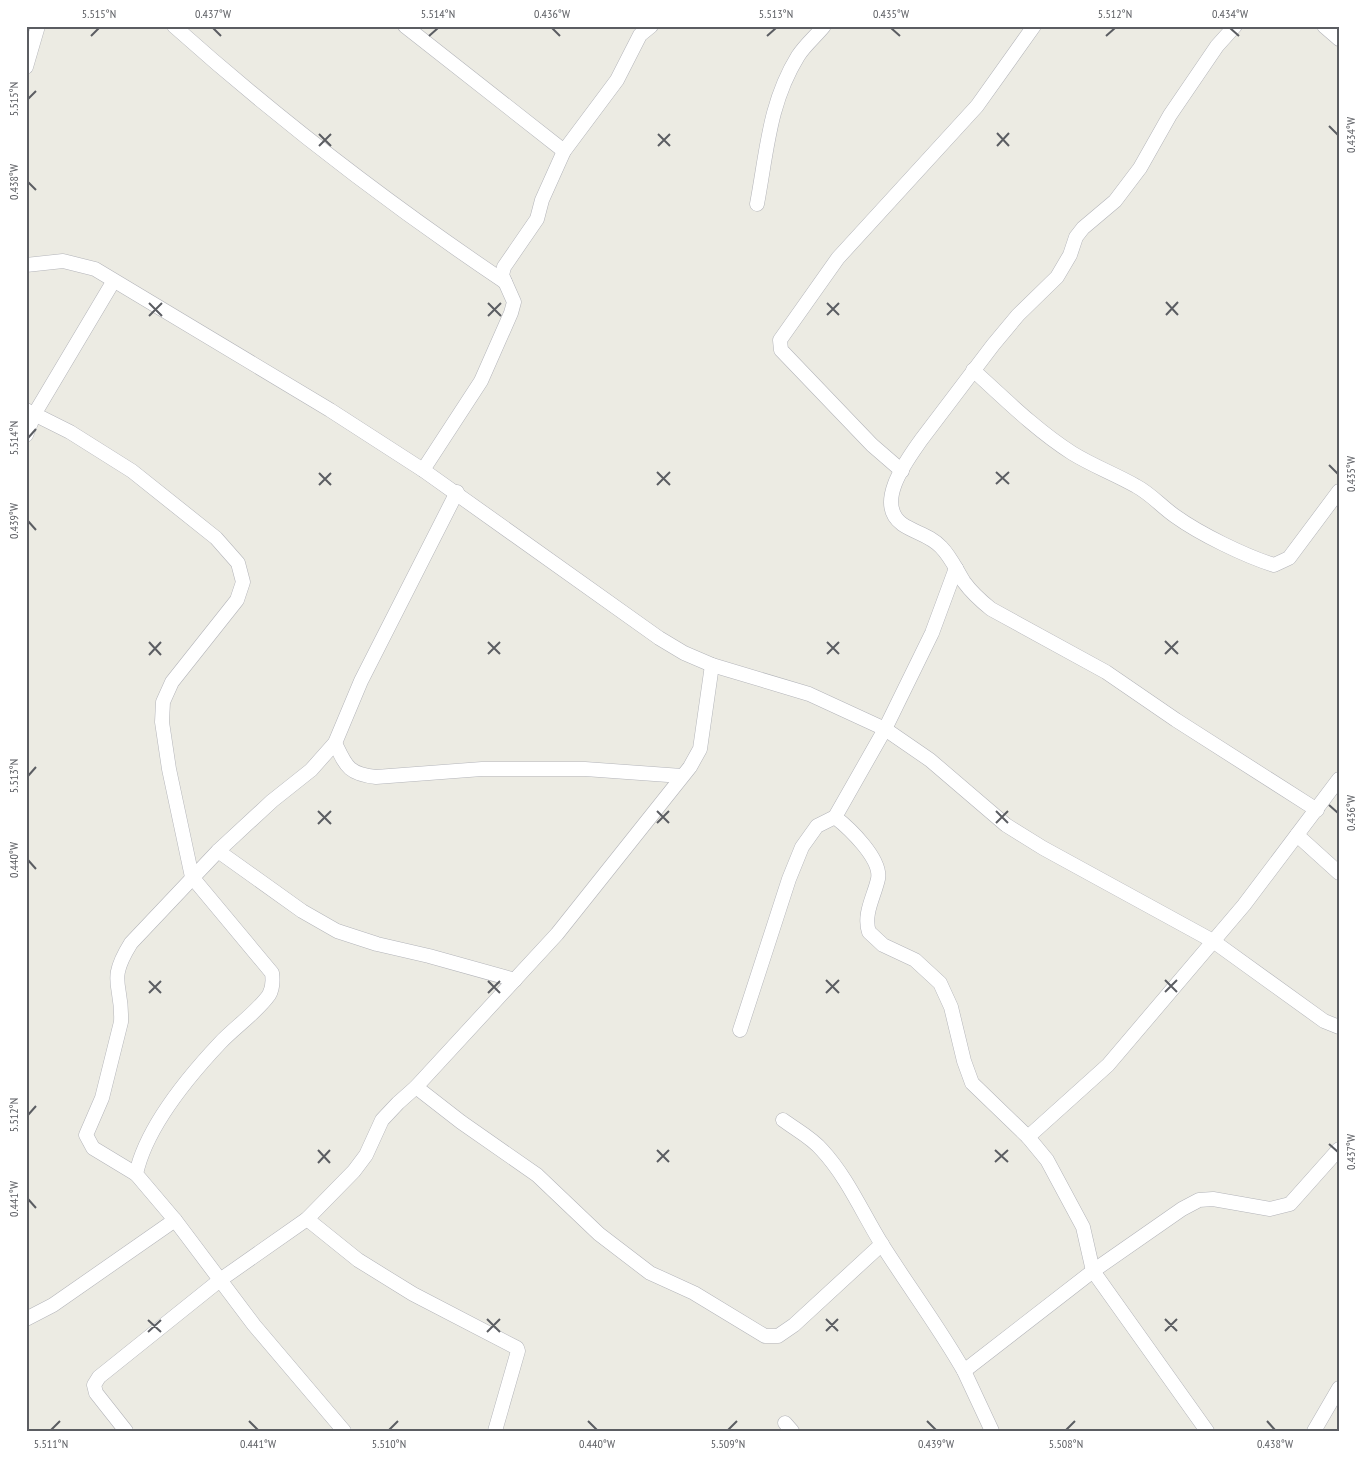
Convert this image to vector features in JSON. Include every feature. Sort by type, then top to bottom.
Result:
[{"type":"street","points":[[26,67],[38,26]]},
{"type":"street","points":[[174,26],[330,156],[434,234],[505,282]]},
{"type":"street","points":[[405,26],[564,151]]},
{"type":"street","points":[[423,470],[481,381],[497,345],[514,302],[502,275],[504,267],[537,219],[542,200],[564,151],[617,80],[640,35],[651,26]]},
{"type":"street","points":[[757,204],[766,143],[781,92],[800,53],[824,26]]},
{"type":"street","points":[[902,471],[872,445],[781,350],[780,340],[838,258],[977,106],[1034,26]]},
{"type":"street","points":[[1235,26],[1217,46],[1170,115],[1140,168],[1115,201],[1083,228],[1076,237],[1070,255],[1057,278],[1018,315],[910,455],[891,495],[893,512],[902,524],[929,536],[942,548],[977,598],[991,609],[1106,672],[1176,720],[1317,810]]},
{"type":"street","points":[[1324,26],[1339,39]]},
{"type":"street","points":[[26,265],[63,261],[95,269],[113,282],[330,410],[457,492],[658,638],[684,653],[712,665],[809,694],[885,729],[930,760],[1006,825],[1036,844],[1213,941],[1324,1021],[1339,1027]]},
{"type":"street","points":[[26,435],[31,411],[113,282]]},
{"type":"street","points":[[974,370],[1040,430],[1070,452],[1096,468],[1137,486],[1175,516],[1202,533],[1258,560],[1274,565],[1289,558],[1339,491]]},
{"type":"street","points":[[31,411],[132,471],[216,538],[238,563],[243,582],[238,600],[172,682],[163,702],[162,722],[169,769],[192,877],[272,973],[273,983],[269,994],[219,1044],[184,1086],[152,1131],[138,1162],[136,1174]]},
{"type":"street","points":[[344,1431],[254,1324],[175,1220],[136,1174],[94,1148],[86,1135],[102,1098],[121,1022],[122,1011],[116,974],[120,960],[131,943],[192,877],[272,801],[311,770],[335,743],[361,681],[457,492]]},
{"type":"street","points":[[740,1030],[755,980],[802,847],[816,826],[835,817],[885,729],[932,633],[956,568]]},
{"type":"street","points":[[126,1431],[96,1394],[94,1385],[100,1377],[220,1280],[307,1219],[354,1171],[366,1155],[382,1120],[416,1087],[557,934],[682,776],[700,749],[712,665]]},
{"type":"street","points":[[335,743],[347,767],[359,775],[376,777],[482,769],[585,769],[682,776]]},
{"type":"street","points":[[1028,1137],[1108,1065],[1213,941],[1317,810],[1339,779]]},
{"type":"street","points":[[835,817],[875,861],[878,870],[878,877],[867,915],[866,924],[869,932],[883,945],[915,960],[940,983],[951,1007],[964,1061],[972,1083],[1028,1137],[1047,1160],[1083,1227],[1093,1271],[1207,1431]]},
{"type":"street","points":[[1296,836],[1339,873]]},
{"type":"street","points":[[218,851],[302,911],[337,931],[377,944],[429,956],[514,980]]},
{"type":"street","points":[[416,1087],[461,1122],[537,1175],[599,1234],[650,1273],[694,1293],[764,1336],[778,1336],[794,1326],[882,1244]]},
{"type":"street","points":[[782,1120],[821,1148],[850,1189],[882,1244],[905,1276],[928,1316],[947,1341],[964,1371],[992,1431]]},
{"type":"street","points":[[964,1371],[1093,1271],[1182,1209],[1199,1200],[1213,1199],[1270,1209],[1290,1204],[1339,1149]]},
{"type":"street","points":[[307,1219],[358,1260],[413,1294],[517,1348],[518,1351],[495,1431]]},
{"type":"street","points":[[26,1319],[53,1305],[175,1220]]},
{"type":"street","points":[[1314,1431],[1339,1388]]}]
